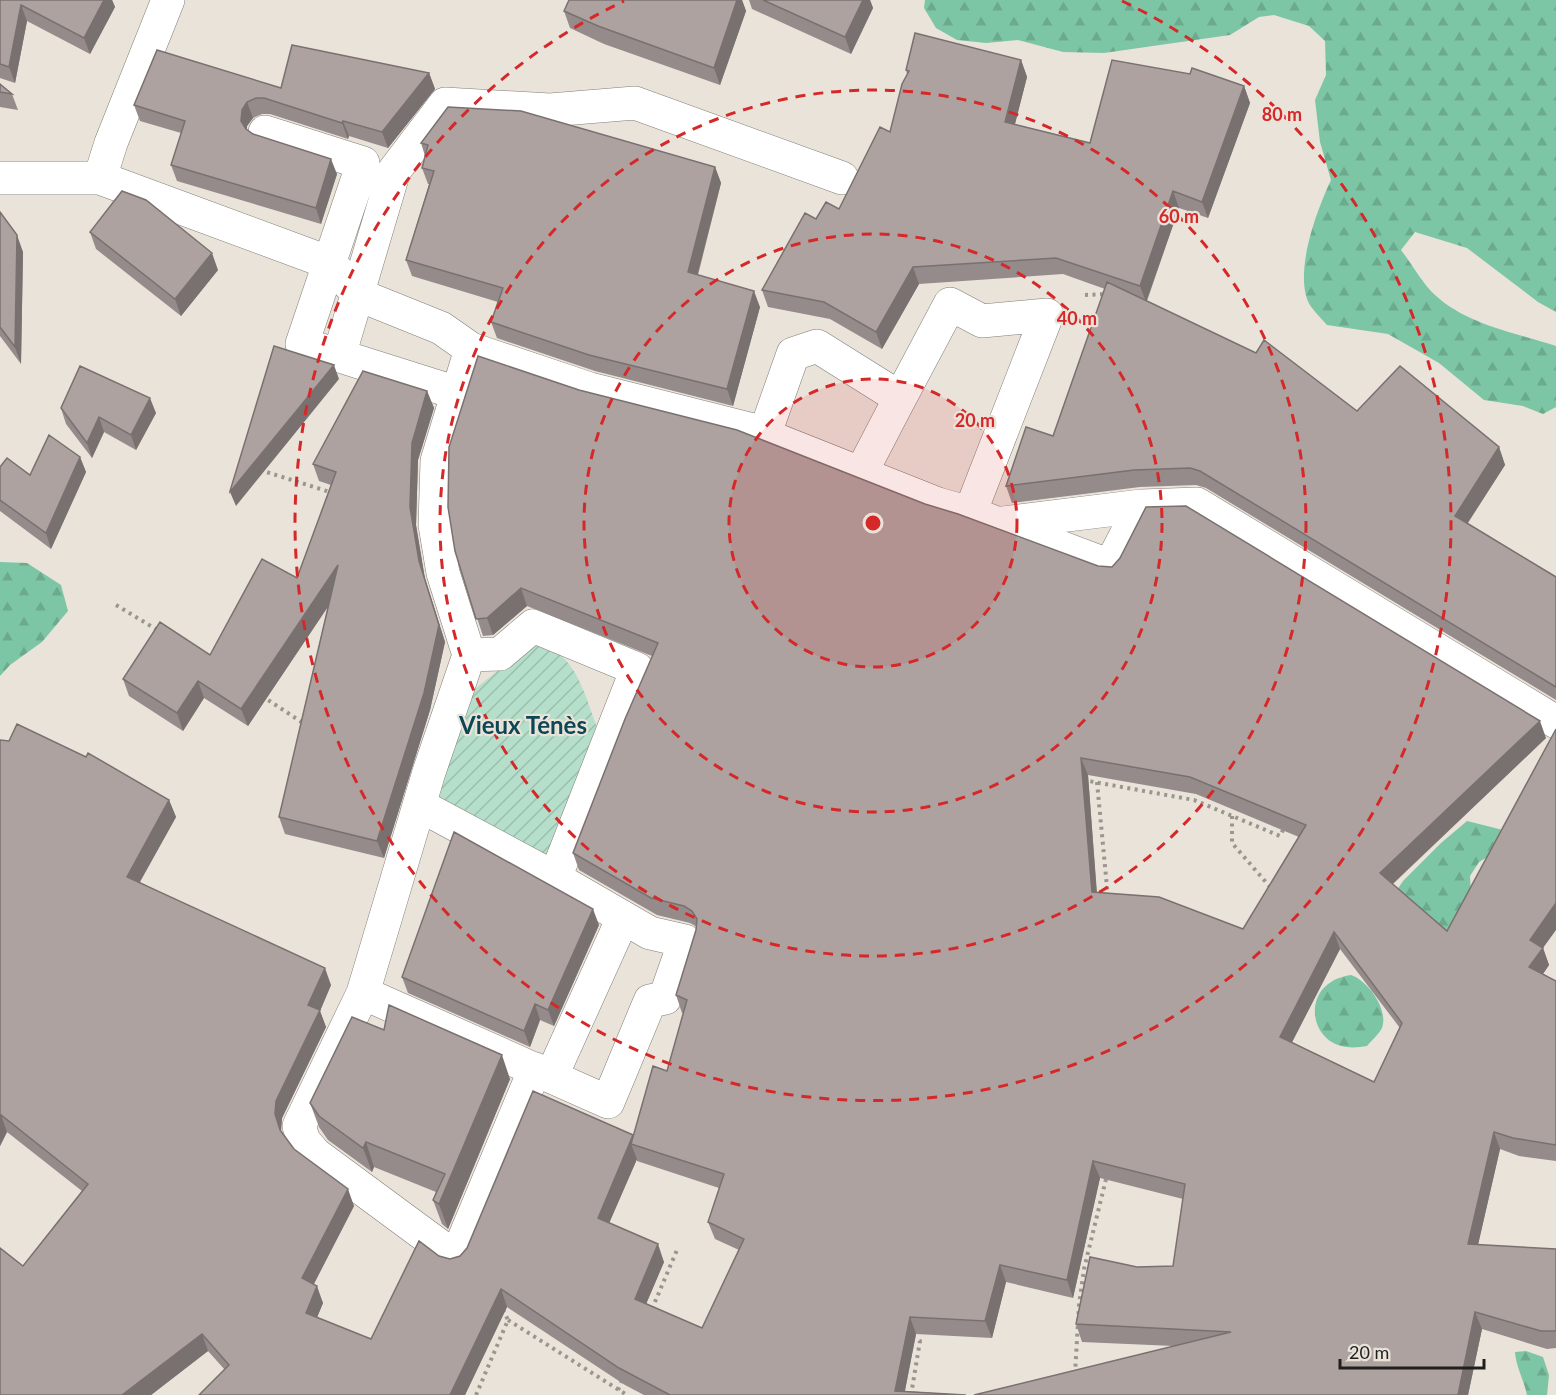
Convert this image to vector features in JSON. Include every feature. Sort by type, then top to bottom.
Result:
[{"type":"street","points":[[100,178],[168,0]]},
{"type":"street","points":[[339,356],[394,171],[444,104],[550,110],[635,103],[842,178]]},
{"type":"street","points":[[265,132],[394,171]]},
{"type":"street","points":[[363,163],[302,344],[457,393]]},
{"type":"street","points":[[0,178],[100,178],[330,262],[359,295],[441,328],[471,349],[590,389],[749,429],[938,504],[983,518],[1110,566],[1141,506]]},
{"type":"street","points":[[861,473],[950,304],[982,321],[1047,315],[983,518]]},
{"type":"street","points":[[764,436],[793,354],[817,346],[900,398]]},
{"type":"street","points":[[471,349],[437,460],[435,525],[443,573],[469,654],[419,805],[363,993],[299,1125],[304,1141],[315,1154],[456,1258],[543,1072],[623,918]]},
{"type":"street","points":[[983,518],[1197,504],[1556,722]]},
{"type":"street","points":[[469,654],[500,654],[533,626],[637,669],[555,878]]},
{"type":"street","points":[[363,993],[608,1102],[650,1001],[665,998],[686,941],[650,933],[555,878],[419,805]]},
{"type":"path","points":[[1080,294],[1089,297],[1113,294]]},
{"type":"path","points":[[259,470],[336,494]]},
{"type":"path","points":[[116,605],[167,636]]},
{"type":"path","points":[[256,691],[292,718],[314,728]]},
{"type":"path","points":[[1076,778],[1194,800],[1280,836],[1288,821]]},
{"type":"path","points":[[1097,782],[1108,899]]},
{"type":"path","points":[[1232,816],[1232,843],[1276,893]]},
{"type":"path","points":[[1077,1379],[1075,1371],[1079,1305],[1108,1171]]},
{"type":"path","points":[[650,1315],[677,1250]]},
{"type":"path","points":[[500,1304],[508,1320],[627,1395]]},
{"type":"path","points":[[476,1395],[508,1320]]},
{"type":"path","points":[[908,1338],[920,1341],[911,1395]]},
{"type":"path","points":[[618,1390],[622,1379]]},
{"type":"green space","points":[[925,0],[1556,0],[1556,312],[1538,302],[1467,248],[1415,232],[1401,250],[1435,295],[1462,314],[1493,327],[1556,346],[1556,407],[1543,414],[1523,406],[1484,400],[1439,363],[1388,334],[1327,325],[1311,306],[1304,286],[1306,255],[1314,222],[1331,180],[1320,142],[1315,100],[1326,75],[1325,41],[1309,26],[1274,15],[1259,17],[1230,35],[1104,53],[1063,52],[1018,40],[986,43],[957,40],[936,28],[924,8]]},
{"type":"green space","points":[[0,562],[27,563],[61,585],[68,611],[42,642],[10,665],[0,676]]},
{"type":"green space","points":[[535,645],[549,648],[570,665],[578,677],[599,732],[549,859],[438,801],[470,693],[526,648]]},
{"type":"green space","points":[[1467,821],[1503,830],[1489,856],[1479,862],[1470,876],[1471,894],[1463,946],[1395,893],[1403,881],[1441,843]]},
{"type":"green space","points":[[1351,975],[1370,989],[1382,1012],[1382,1028],[1367,1046],[1349,1047],[1334,1043],[1324,1035],[1317,1024],[1315,1012],[1317,1000],[1323,989],[1335,980]]},
{"type":"green space","points":[[1526,1351],[1543,1357],[1549,1375],[1547,1395],[1527,1395],[1515,1352]]},
{"type":"building","points":[[0,0],[104,0],[84,38],[21,5],[9,67],[0,64]]},
{"type":"building","points":[[569,0],[737,0],[714,68],[598,26],[564,11]]},
{"type":"building","points":[[763,0],[863,0],[845,37]]},
{"type":"building","points":[[915,33],[1021,60],[1005,122],[1090,143],[1112,60],[1190,74],[1192,68],[1244,86],[1202,202],[1173,191],[1140,286],[1056,258],[913,267],[876,332],[824,302],[762,290],[805,213],[816,219],[826,202],[839,209],[880,127],[890,132],[902,84],[909,71],[906,70]]},
{"type":"building","points":[[292,45],[429,73],[382,132],[343,121],[342,123],[264,98],[256,98],[247,102],[242,110],[241,121],[253,134],[331,159],[316,208],[171,165],[185,121],[134,105],[157,50],[281,88]]},
{"type":"building","points":[[0,84],[12,94],[0,92]]},
{"type":"building","points":[[448,107],[521,111],[715,167],[688,272],[754,291],[727,389],[589,355],[491,322],[503,288],[406,260],[434,171],[422,168],[428,145],[421,143]]},
{"type":"building","points":[[122,191],[146,200],[212,253],[175,299],[90,232]]},
{"type":"building","points":[[0,212],[17,235],[15,347],[0,327]]},
{"type":"building","points":[[1107,282],[1256,353],[1264,340],[1357,411],[1400,366],[1499,447],[1455,516],[1556,577],[1556,687],[1200,471],[1190,468],[1134,470],[1006,486],[1026,427],[1053,436]]},
{"type":"building","points":[[274,346],[334,365],[230,492],[230,491]]},
{"type":"building","points":[[478,356],[579,390],[737,430],[925,504],[1098,566],[1112,567],[1120,558],[1146,507],[1186,506],[1540,721],[1380,873],[1447,931],[1556,729],[1556,903],[1530,940],[1543,948],[1529,967],[1556,981],[1556,1145],[1513,1138],[1494,1132],[1468,1244],[1556,1249],[1556,1331],[1541,1331],[1475,1312],[1458,1395],[974,1395],[1231,1332],[1076,1324],[1090,1257],[1137,1267],[1173,1266],[1185,1184],[1093,1161],[1067,1280],[1000,1265],[985,1321],[910,1317],[895,1391],[966,1395],[670,1395],[619,1368],[501,1289],[450,1395],[199,1395],[229,1365],[202,1334],[122,1395],[0,1395],[0,1248],[23,1266],[88,1184],[1,1115],[0,1117],[0,740],[9,741],[17,724],[86,757],[88,753],[169,800],[127,877],[325,968],[308,1005],[320,1010],[276,1101],[275,1114],[280,1130],[294,1149],[348,1189],[302,1278],[317,1286],[306,1313],[371,1339],[419,1241],[439,1256],[450,1259],[460,1256],[467,1248],[533,1091],[633,1135],[598,1218],[658,1244],[635,1299],[702,1328],[744,1239],[708,1222],[724,1174],[631,1144],[653,1066],[667,1071],[687,1000],[676,995],[696,930],[697,919],[692,911],[684,906],[651,898],[573,853],[625,719],[658,643],[521,588],[487,618],[476,619],[455,551],[448,507],[449,447]],"holes":[[[1081,758],[1190,777],[1306,825],[1243,929],[1159,897],[1092,892]],[[1334,932],[1402,1023],[1374,1082],[1280,1037]]]},
{"type":"building","points":[[80,366],[150,398],[131,435],[99,417],[87,443],[61,408]]},
{"type":"building","points":[[363,371],[427,391],[412,443],[410,507],[419,561],[439,625],[424,693],[377,841],[279,817],[338,565],[241,709],[198,681],[177,713],[123,679],[160,622],[210,655],[262,559],[297,578],[336,472],[313,464]]},
{"type":"building","points":[[49,435],[80,457],[46,533],[0,500],[0,467],[7,458],[30,475]]},
{"type":"building","points":[[454,832],[593,909],[548,1010],[535,1004],[524,1031],[402,977]]},
{"type":"building","points":[[389,1005],[502,1055],[439,1204],[433,1200],[445,1174],[366,1142],[363,1148],[319,1116],[310,1103],[352,1017],[384,1030]]},
{"type":"district","name":"Vieux Ténès","points":[[523,724]]}]
